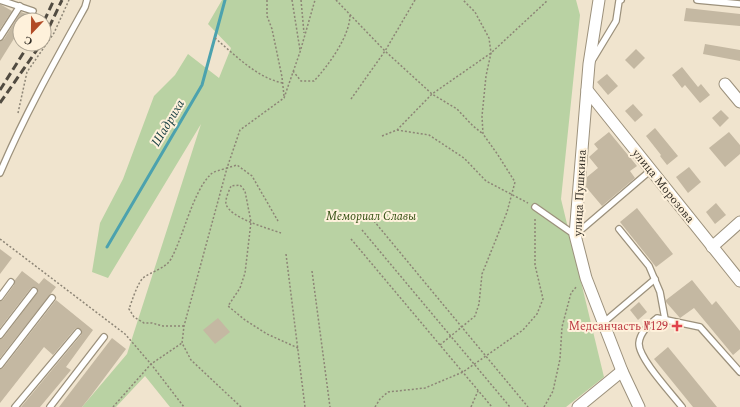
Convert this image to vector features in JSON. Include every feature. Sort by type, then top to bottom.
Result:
[{"type":"street","name":"улица Пушкина","points":[[599,0],[589,64],[575,236],[586,278],[622,371],[639,407]]},
{"type":"street","points":[[725,84],[740,102]]},
{"type":"street","name":"улица Морозова","points":[[587,90],[740,281]]},
{"type":"street","points":[[712,247],[740,222]]},
{"type":"street","points":[[578,407],[622,371]]},
{"type":"lane","points":[[0,0],[33,11]]},
{"type":"lane","points":[[0,173],[18,133],[85,7],[87,0]]},
{"type":"lane","points":[[589,64],[616,21],[619,1],[621,0]]},
{"type":"lane","points":[[697,0],[740,4]]},
{"type":"lane","points":[[0,37],[20,6]]},
{"type":"lane","points":[[535,207],[575,236],[650,170]]},
{"type":"lane","points":[[619,229],[649,266],[660,292],[665,319]]},
{"type":"lane","points":[[603,323],[655,280]]},
{"type":"lane","points":[[0,297],[11,282]]},
{"type":"lane","points":[[0,335],[34,292]]},
{"type":"lane","points":[[0,365],[52,298]]},
{"type":"lane","points":[[682,407],[644,359],[639,345],[640,338],[646,328],[657,318],[700,327],[740,372]]},
{"type":"lane","points":[[15,407],[78,332]]},
{"type":"lane","points":[[50,407],[104,337]]},
{"type":"path","points":[[18,115],[28,72],[54,33],[69,0]]},
{"type":"path","points":[[267,0],[267,16],[272,29],[283,83],[284,98]]},
{"type":"path","points":[[292,0],[300,52]]},
{"type":"path","points":[[301,0],[304,35]]},
{"type":"path","points":[[241,407],[191,360],[182,343],[184,326],[227,168],[240,130],[284,98],[300,52],[315,0]]},
{"type":"path","points":[[336,0],[386,51],[432,94],[456,109],[483,134],[515,182],[513,195],[507,212],[482,274],[479,304],[475,316],[440,345]]},
{"type":"path","points":[[351,99],[386,51],[415,0]]},
{"type":"path","points":[[463,0],[475,12],[489,38],[491,53],[486,76],[482,116],[483,134]]},
{"type":"path","points":[[382,136],[397,130],[432,94],[491,53],[548,0]]},
{"type":"path","points":[[293,71],[301,81],[314,81],[328,66],[341,43],[350,19],[350,14]]},
{"type":"path","points":[[215,38],[254,69],[273,81],[283,83]]},
{"type":"path","points":[[375,407],[380,399],[388,392],[425,388],[463,372],[474,365],[523,330],[537,314],[542,299],[535,265],[535,207],[486,181],[464,158],[429,135],[397,130]]},
{"type":"path","points":[[184,326],[163,326],[152,322],[144,322],[134,317],[129,309],[143,279],[162,268],[170,260],[198,193],[210,174],[237,165],[252,176],[278,222]]},
{"type":"path","points":[[280,233],[250,222],[238,217],[229,209],[226,203],[231,186],[240,185],[245,191],[250,222],[245,273],[240,288],[228,306],[245,320],[267,334],[298,348]]},
{"type":"path","points":[[374,221],[528,407]]},
{"type":"path","points":[[362,230],[510,407]]},
{"type":"path","points":[[0,239],[125,334],[151,364],[184,407]]},
{"type":"path","points":[[351,239],[492,407]]},
{"type":"path","points":[[286,254],[305,407]]},
{"type":"path","points":[[312,271],[330,407]]},
{"type":"path","points":[[544,407],[555,385],[560,359],[562,327],[571,293],[586,278]]},
{"type":"path","points":[[113,407],[151,364],[182,343]]},
{"type":"path","points":[[471,407],[478,390]]},
{"type":"green space","name":"Мемориал Славы","points":[[222,0],[576,0],[580,15],[561,199],[604,377],[566,407],[170,407],[145,376],[116,407],[82,407],[127,354],[201,124],[108,278],[92,272],[100,223],[123,179],[154,96],[175,75],[188,54],[219,78],[231,48],[208,24]]},
{"type":"building","points":[[0,4],[12,11],[0,29]]},
{"type":"building","points":[[686,8],[740,14],[740,26],[684,21]]},
{"type":"building","points":[[12,26],[12,42],[0,61],[0,41],[4,39]]},
{"type":"building","points":[[705,44],[740,50],[740,61],[703,54]]},
{"type":"building","points":[[636,49],[645,58],[634,69],[625,60]]},
{"type":"building","points":[[682,67],[698,87],[701,84],[710,95],[700,103],[685,85],[682,88],[672,75]]},
{"type":"building","points":[[607,74],[618,86],[608,95],[597,82]]},
{"type":"building","points":[[633,104],[643,115],[635,122],[625,111]]},
{"type":"building","points":[[721,110],[729,118],[720,127],[712,118]]},
{"type":"building","points":[[655,128],[678,156],[667,165],[646,136]]},
{"type":"building","points":[[609,132],[637,166],[630,171],[635,178],[602,206],[586,187],[587,177],[598,168],[589,157],[598,149],[594,144]]},
{"type":"building","points":[[729,132],[740,145],[740,154],[725,167],[709,148]]},
{"type":"building","points":[[689,167],[701,182],[688,193],[676,177]]},
{"type":"building","points":[[716,203],[726,215],[715,224],[706,212]]},
{"type":"building","points":[[637,208],[673,254],[656,267],[620,222]]},
{"type":"building","points":[[0,249],[12,258],[0,274]]},
{"type":"building","points":[[22,271],[39,284],[44,278],[56,287],[0,358],[0,339],[3,338],[38,292],[36,287],[31,288],[0,328],[0,301],[3,300],[14,285],[15,280]]},
{"type":"building","points":[[692,280],[712,305],[716,301],[740,331],[740,349],[733,355],[694,308],[680,318],[666,302],[666,300]]},
{"type":"building","points":[[56,300],[93,330],[66,367],[71,370],[40,407],[21,407],[81,335],[82,331],[80,329],[75,329],[53,355],[44,347],[0,403],[0,369],[3,368]]},
{"type":"building","points":[[639,302],[647,312],[638,320],[630,310]]},
{"type":"building","points":[[218,318],[230,332],[215,344],[203,330]]},
{"type":"building","points":[[112,338],[126,349],[90,397],[82,407],[59,407]]},
{"type":"building","points":[[668,347],[717,407],[693,407],[654,359]]},
{"type":"waterway","name":"Шадриха","points":[[107,247],[202,85],[225,0]]},
{"type":"railway","points":[[48,12],[54,0]]},
{"type":"railway","points":[[52,21],[62,0]]},
{"type":"railway","points":[[0,90],[24,52]]},
{"type":"railway","points":[[0,103],[35,52]]},
{"type":"place","name":"Медсанчасть №129","points":[[677,326]]}]
